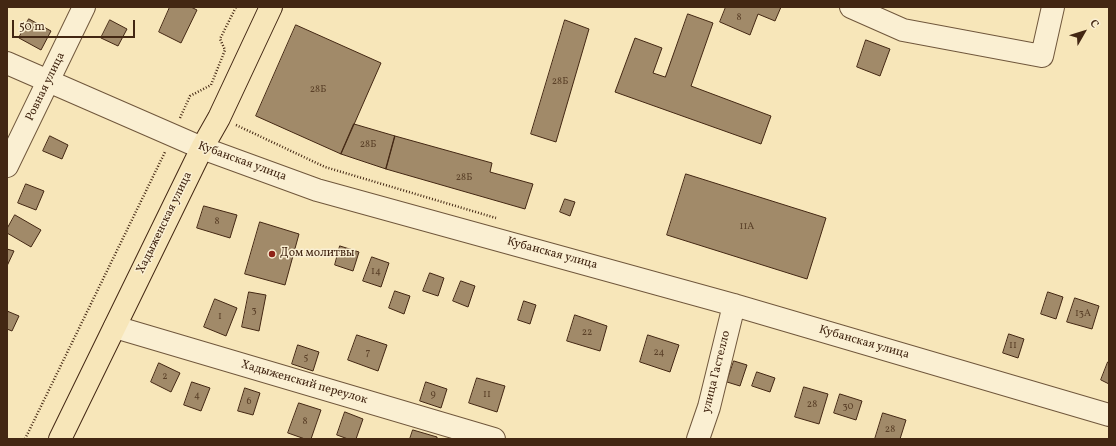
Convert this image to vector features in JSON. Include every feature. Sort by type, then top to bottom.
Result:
[{"type":"main road","name":"Хадыженская улица","points":[[60,439],[202,148],[219,118],[271,7]]},
{"type":"street","name":"Ровная улица","points":[[7,166],[84,7]]},
{"type":"street","points":[[851,7],[903,30],[1042,56],[1053,7]]},
{"type":"street","name":"Кубанская улица","points":[[7,63],[202,148],[317,190],[734,304],[1109,415]]},
{"type":"street","name":"улица Гастелло","points":[[698,439],[709,407],[734,304]]},
{"type":"street","name":"Хадыженский переулок","points":[[115,327],[494,439]]},
{"type":"path","points":[[25,439],[173,135],[190,96],[211,85],[225,50],[220,39],[236,7]]},
{"type":"building","points":[[170,7],[191,7],[197,10],[181,43],[159,32]]},
{"type":"building","points":[[726,7],[781,7],[775,21],[758,14],[750,35],[720,22]]},
{"type":"building","points":[[688,14],[713,23],[691,86],[771,116],[761,144],[615,92],[635,38],[662,48],[653,73],[665,77]]},
{"type":"building","points":[[29,19],[51,31],[41,50],[19,38]]},
{"type":"building","points":[[110,20],[127,29],[118,46],[101,38]]},
{"type":"building","points":[[565,20],[589,29],[556,142],[531,134]]},
{"type":"building","points":[[296,25],[381,63],[341,154],[256,116]]},
{"type":"building","points":[[866,40],[890,49],[880,76],[857,67]]},
{"type":"building","points":[[354,124],[395,136],[386,169],[341,154]]},
{"type":"building","points":[[50,136],[68,145],[62,159],[43,151]]},
{"type":"building","points":[[395,136],[492,163],[490,172],[533,184],[525,209],[386,169]]},
{"type":"building","points":[[686,174],[826,218],[807,279],[667,235]]},
{"type":"building","points":[[26,184],[44,191],[36,210],[18,203]]},
{"type":"building","points":[[565,199],[575,202],[570,216],[560,212]]},
{"type":"building","points":[[204,206],[237,215],[230,238],[197,228]]},
{"type":"building","points":[[15,215],[41,230],[31,247],[7,233],[7,229]]},
{"type":"building","name":"Дом молитвы","points":[[260,222],[299,234],[285,285],[245,274]]},
{"type":"building","points":[[340,246],[359,252],[353,271],[335,265]]},
{"type":"building","points":[[7,249],[14,251],[7,266]]},
{"type":"building","points":[[372,257],[389,263],[381,287],[363,281]]},
{"type":"building","points":[[430,273],[444,278],[438,296],[423,291]]},
{"type":"building","points":[[461,281],[475,286],[468,307],[453,301]]},
{"type":"building","points":[[395,291],[410,296],[404,314],[389,308]]},
{"type":"building","points":[[249,292],[266,295],[259,331],[242,327]]},
{"type":"building","points":[[1048,292],[1063,297],[1056,319],[1041,314]]},
{"type":"building","points":[[1075,298],[1099,306],[1092,329],[1067,322]]},
{"type":"building","points":[[215,299],[237,308],[226,336],[204,327]]},
{"type":"building","points":[[524,301],[536,305],[530,324],[518,320]]},
{"type":"building","points":[[7,311],[19,316],[12,331],[7,329]]},
{"type":"building","points":[[575,315],[607,326],[600,351],[567,341]]},
{"type":"building","points":[[1009,334],[1024,339],[1018,358],[1003,353]]},
{"type":"building","points":[[357,335],[387,345],[378,371],[348,360]]},
{"type":"building","points":[[648,335],[679,345],[670,372],[640,362]]},
{"type":"building","points":[[298,345],[319,352],[313,371],[292,364]]},
{"type":"building","points":[[734,361],[747,365],[740,386],[727,382]]},
{"type":"building","points":[[1109,362],[1109,384],[1101,380]]},
{"type":"building","points":[[159,363],[180,373],[171,392],[151,382]]},
{"type":"building","points":[[757,372],[775,378],[770,392],[752,386]]},
{"type":"building","points":[[477,378],[505,386],[497,412],[469,403]]},
{"type":"building","points":[[192,382],[210,388],[201,411],[184,405]]},
{"type":"building","points":[[426,382],[447,389],[441,408],[420,401]]},
{"type":"building","points":[[804,387],[828,394],[819,424],[795,417]]},
{"type":"building","points":[[245,388],[260,393],[253,415],[238,411]]},
{"type":"building","points":[[840,394],[862,401],[856,420],[834,413]]},
{"type":"building","points":[[299,403],[321,410],[311,439],[305,439],[288,433]]},
{"type":"building","points":[[345,412],[363,419],[356,439],[348,439],[337,435]]},
{"type":"building","points":[[883,413],[906,420],[900,439],[875,439]]},
{"type":"building","points":[[413,430],[437,437],[437,439],[410,439]]},
{"type":"place","name":"Дом молитвы","points":[[272,254]]}]
